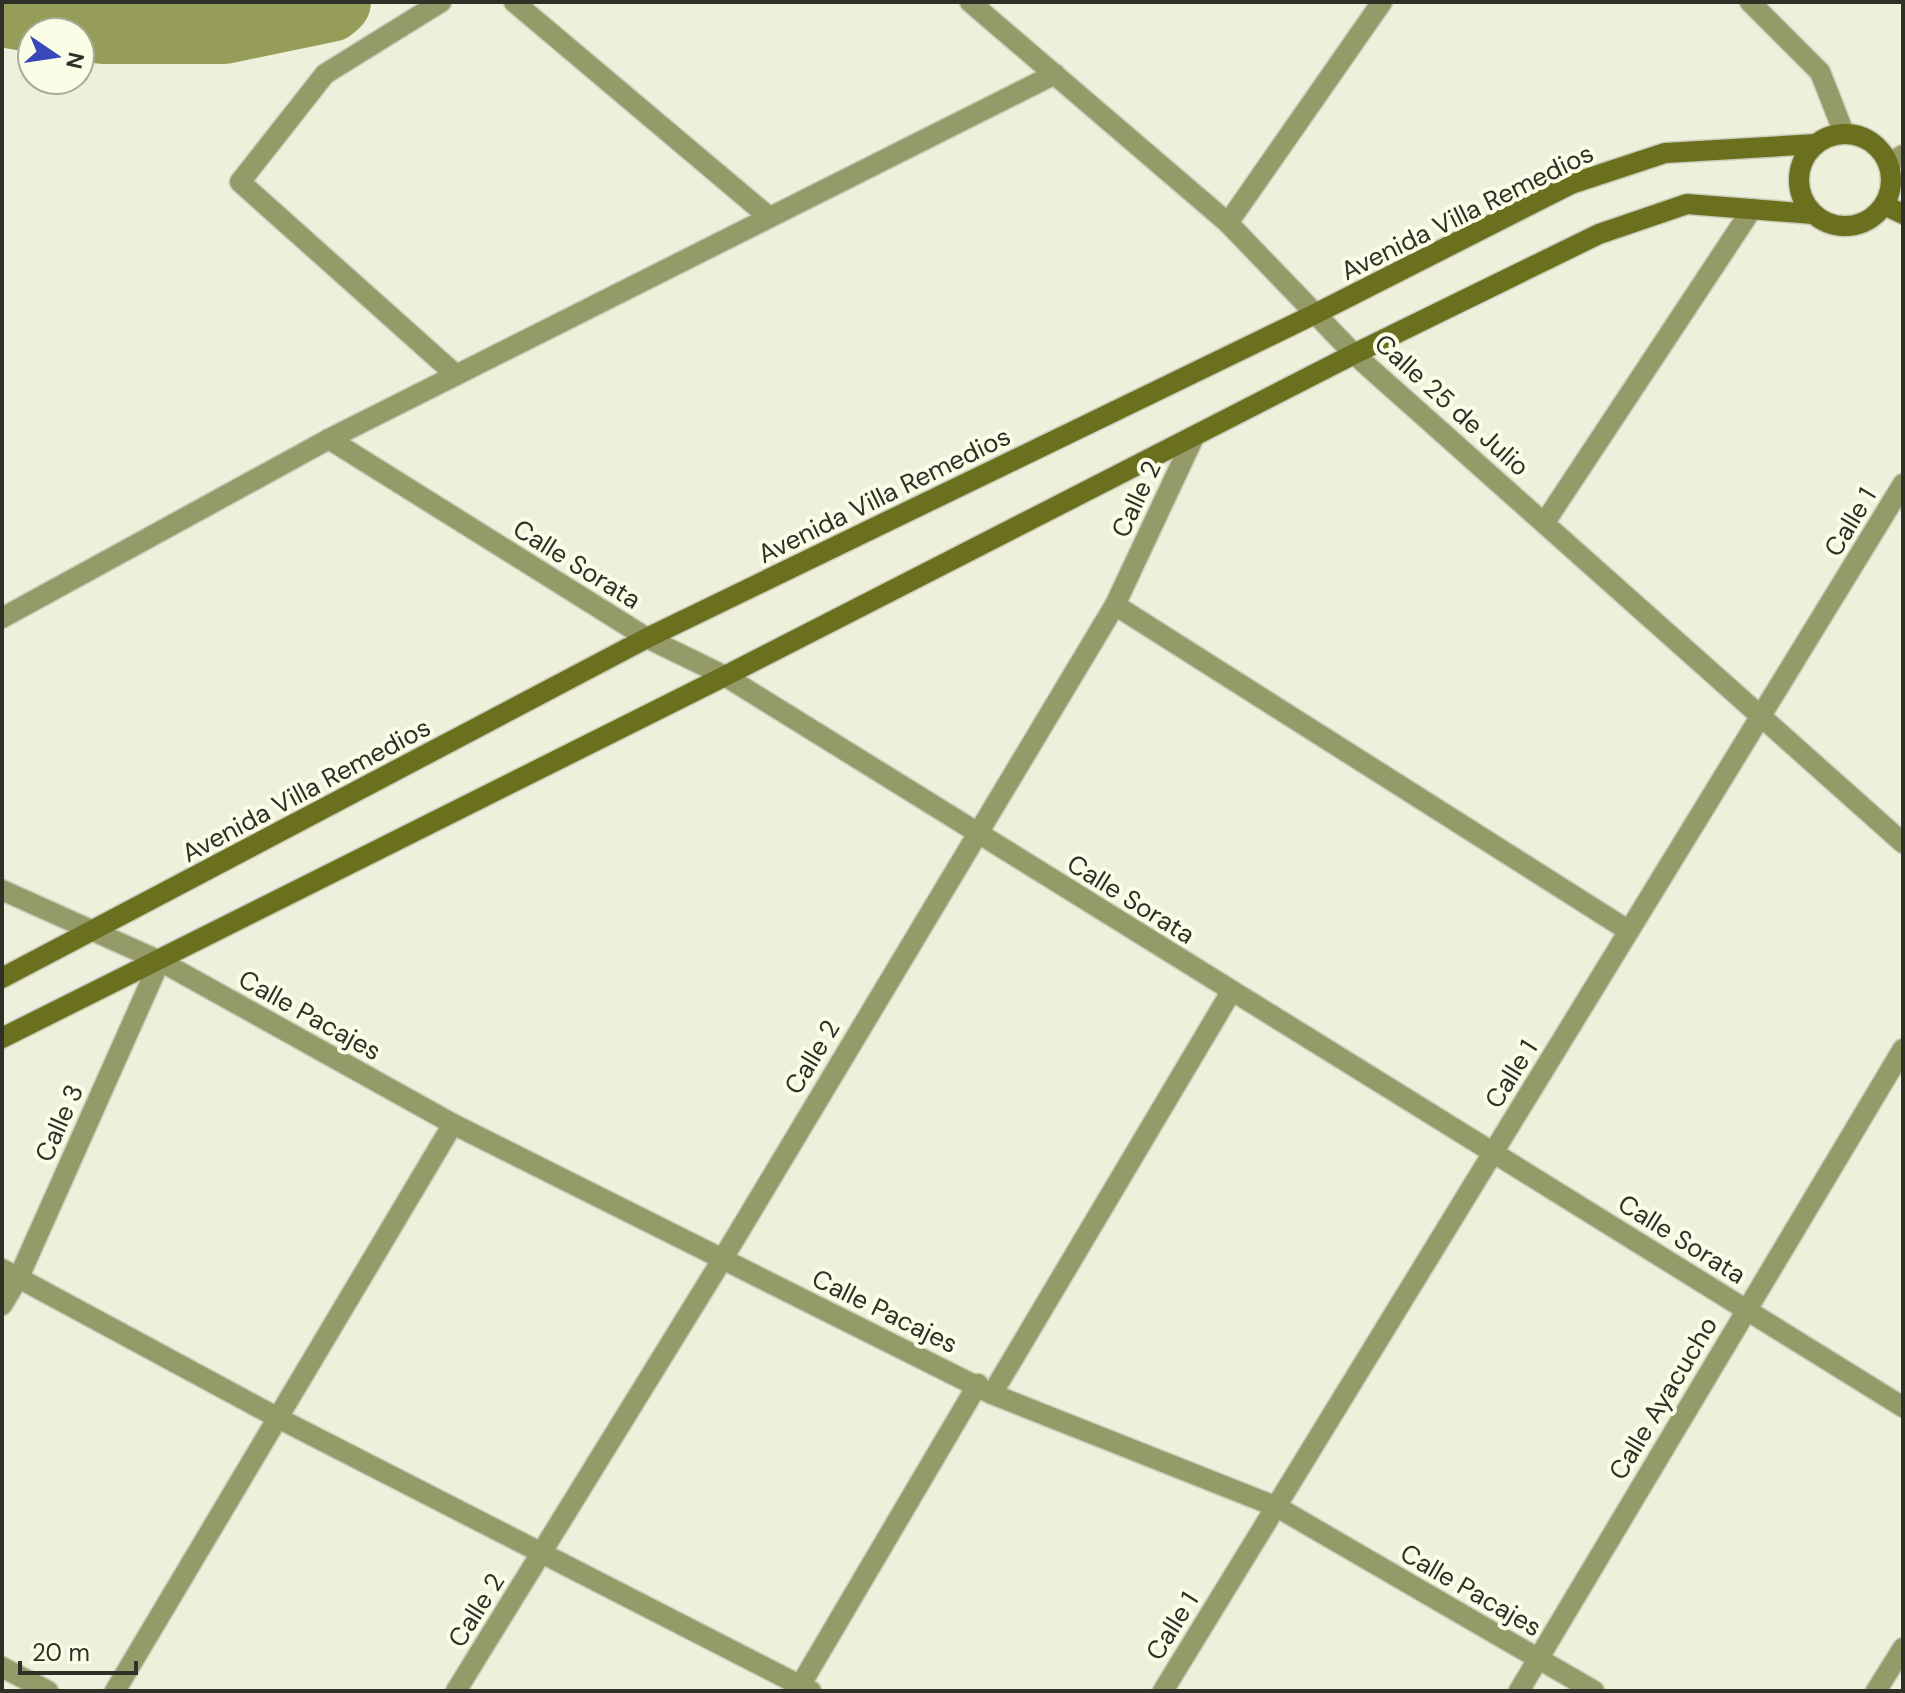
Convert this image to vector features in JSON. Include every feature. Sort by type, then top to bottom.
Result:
[{"type":"main road","name":"Avenida Villa Remedios","points":[[2,978],[647,638],[1315,314],[1571,184],[1665,153],[1816,144],[1844,133]]},
{"type":"main road","points":[[2,1038],[725,676],[1354,354],[1599,234],[1687,204],[1813,214],[1842,226],[1859,224],[1884,205],[1895,159],[1871,142],[1844,133]]},
{"type":"main road","points":[[1813,214],[1804,201],[1800,170],[1806,155],[1816,144]]},
{"type":"main road","points":[[1884,205],[1903,214]]},
{"type":"street","points":[[441,2],[325,74],[240,182],[456,375]]},
{"type":"street","points":[[514,2],[769,217]]},
{"type":"street","name":"Calle 25 de Julio","points":[[970,2],[995,10],[1055,74],[1228,223],[1354,354],[1903,843]]},
{"type":"street","points":[[1228,223],[1382,2]]},
{"type":"street","points":[[1750,2],[1820,72],[1844,133]]},
{"type":"street","points":[[2,618],[329,439],[1055,74]]},
{"type":"street","points":[[1545,522],[1752,209]]},
{"type":"street","name":"Calle Sorata","points":[[329,439],[647,638],[725,676],[1903,1407]]},
{"type":"street","name":"Calle 2","points":[[456,1691],[722,1260],[976,832],[1115,605],[1193,439]]},
{"type":"street","name":"Calle 1","points":[[1163,1691],[1903,484]]},
{"type":"street","points":[[1115,605],[1629,931]]},
{"type":"street","name":"Calle Pacajes","points":[[2,890],[160,961],[453,1124],[985,1389],[1277,1507],[1594,1691]]},
{"type":"street","name":"Calle 3","points":[[2,1305],[10,1273],[160,961]]},
{"type":"street","points":[[10,1273],[280,1419],[803,1689],[1231,992]]},
{"type":"street","name":"Calle Ayacucho","points":[[1519,1691],[1903,1049]]},
{"type":"street","points":[[115,1691],[280,1419],[453,1124]]},
{"type":"street","points":[[1876,1691],[1903,1648]]},
{"type":"street","points":[[2,1667],[48,1691]]},
{"type":"waterway","points":[[2,12],[103,29],[224,29],[330,7],[336,2]]}]
